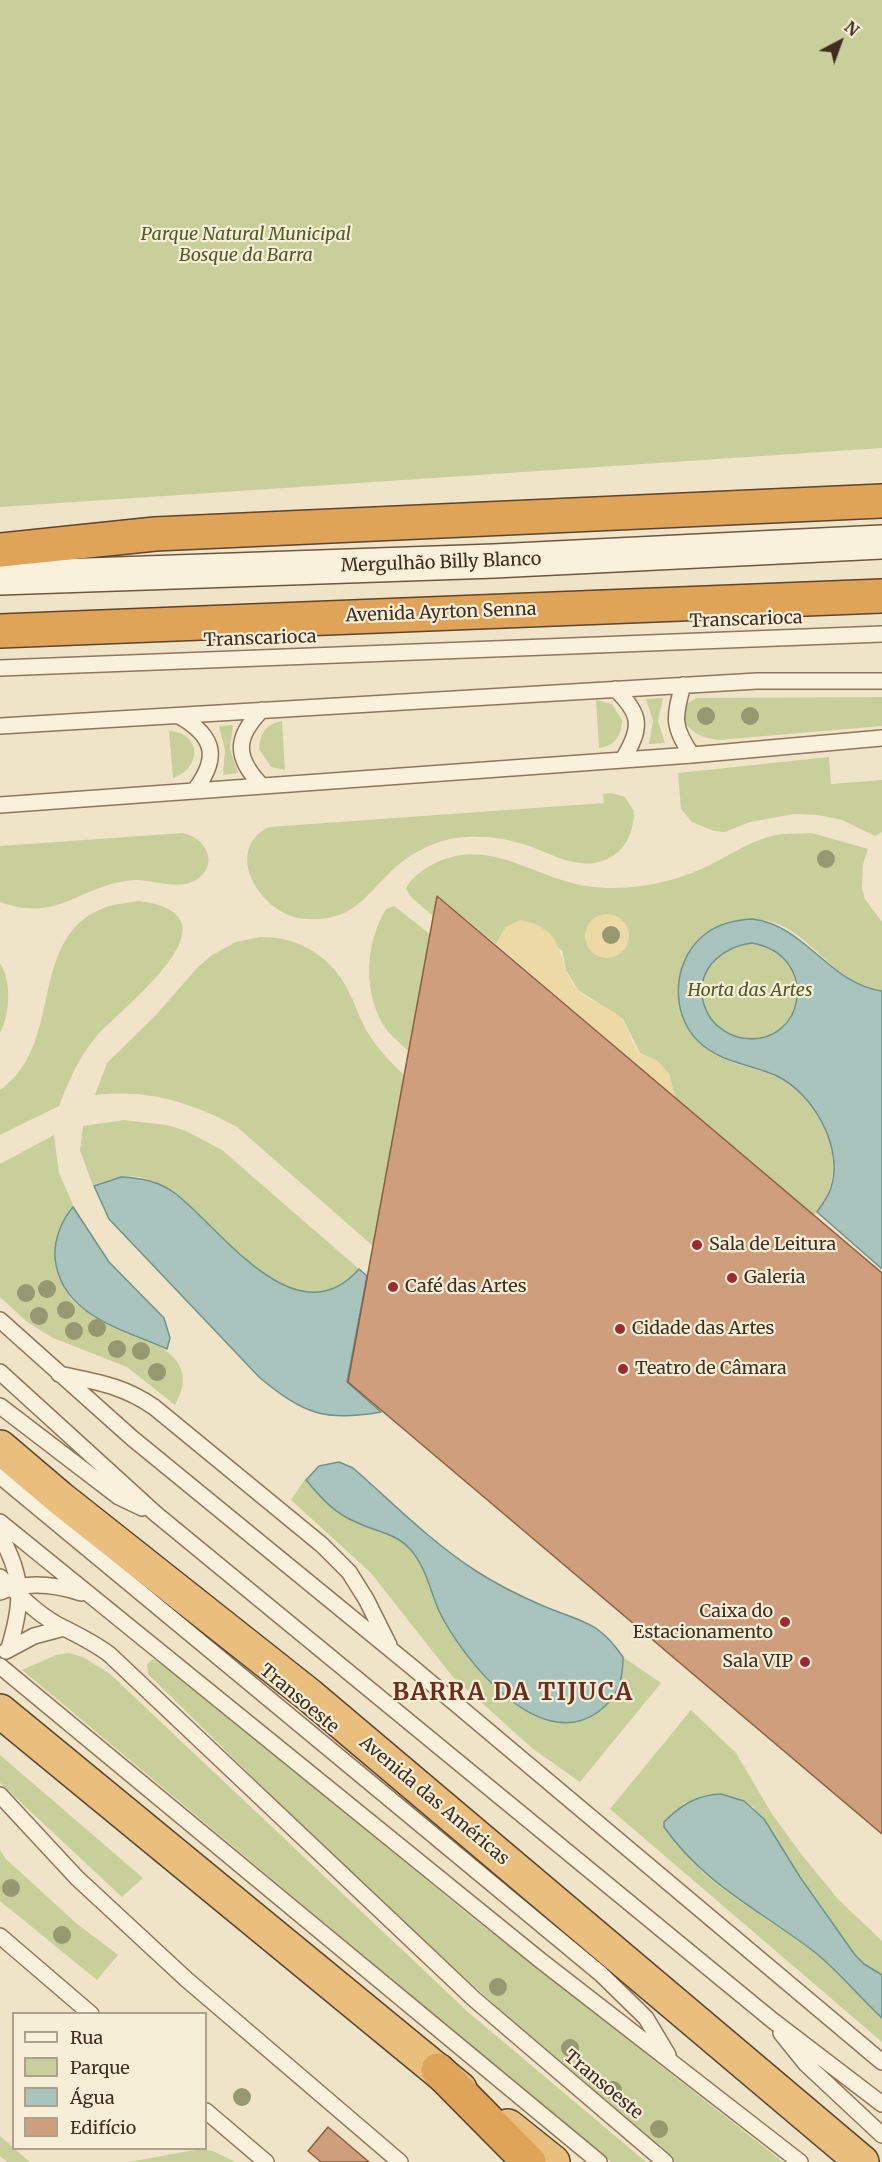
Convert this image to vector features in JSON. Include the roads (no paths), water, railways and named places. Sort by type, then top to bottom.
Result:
[{"type":"highway","points":[[0,550],[155,534],[882,501]]},
{"type":"highway","name":"Avenida Ayrton Senna","points":[[0,631],[882,596]]},
{"type":"highway","name":"Avenida das Américas","points":[[0,1447],[60,1498],[309,1695],[862,2162]]},
{"type":"highway","points":[[1,1712],[553,2162]]},
{"type":"highway","points":[[438,2070],[529,2162]]},
{"type":"main road","name":"Mergulhão Billy Blanco","points":[[0,578],[506,561],[882,543]]},
{"type":"lane","name":"Transcarioca","points":[[0,668],[882,634]]},
{"type":"lane","points":[[0,726],[757,681],[882,681]]},
{"type":"lane","points":[[683,685],[675,715],[676,726],[681,740],[692,755]]},
{"type":"lane","points":[[615,689],[630,702],[636,719],[635,739],[622,759]]},
{"type":"lane","points":[[262,710],[246,726],[241,748],[246,770],[262,786]]},
{"type":"lane","points":[[181,717],[200,728],[210,749],[209,771],[195,790]]},
{"type":"lane","points":[[0,805],[692,755],[882,738]]},
{"type":"lane","points":[[0,1320],[132,1438],[393,1652],[882,2062]]},
{"type":"lane","points":[[0,1372],[156,1514],[772,2020],[882,2104]]},
{"type":"lane","points":[[59,1374],[112,1384],[132,1392],[322,1545],[349,1572],[366,1599],[393,1652]]},
{"type":"lane","points":[[0,1406],[119,1497],[156,1514]]},
{"type":"lane","name":"Transoeste","points":[[0,1476],[601,1974],[646,2018],[669,2058]]},
{"type":"lane","name":"Transoeste","points":[[0,1522],[540,1960],[800,2162]]},
{"type":"lane","points":[[0,1535],[10,1553],[10,1588],[18,1617],[4,1653]]},
{"type":"lane","name":"Transoeste","points":[[10,1588],[63,1587],[89,1596]]},
{"type":"lane","name":"Transoeste","points":[[10,1588],[64,1628],[92,1641],[109,1654],[474,1999],[665,2162]]},
{"type":"lane","points":[[4,1653],[51,1630],[64,1628]]},
{"type":"lane","points":[[0,1666],[599,2162]]},
{"type":"lane","points":[[0,1795],[77,1878],[186,1979],[400,2162]]},
{"type":"lane","points":[[0,1936],[90,2012]]},
{"type":"lane","points":[[772,2020],[806,2064],[882,2135]]},
{"type":"lane","points":[[207,2112],[266,2162]]},
{"type":"water","points":[[752,919],[788,932],[847,978],[863,986],[882,991],[882,1269],[817,1212],[831,1188],[834,1172],[833,1156],[823,1124],[803,1095],[777,1076],[716,1054],[698,1041],[688,1029],[682,1015],[679,984],[687,955],[696,942],[718,926]],"holes":[[[752,943],[774,951],[789,964],[796,981],[797,999],[791,1016],[780,1029],[764,1037],[742,1038],[725,1031],[711,1019],[704,1005],[703,980],[708,969],[716,959],[738,946]]]},
{"type":"water","points":[[121,1177],[150,1181],[170,1190],[262,1272],[286,1286],[311,1292],[335,1288],[359,1269],[367,1276],[347,1382],[381,1412],[345,1416],[316,1412],[290,1400],[260,1378],[109,1219],[94,1186]]},
{"type":"water","points":[[73,1207],[109,1262],[164,1318],[170,1338],[167,1349],[97,1318],[81,1307],[69,1294],[60,1278],[55,1251],[59,1231]]},
{"type":"water","points":[[339,1462],[353,1468],[459,1560],[499,1585],[587,1623],[605,1635],[623,1657],[618,1688],[605,1706],[598,1712],[575,1722],[551,1721],[527,1711],[505,1695],[465,1653],[450,1631],[439,1611],[424,1571],[410,1549],[392,1536],[342,1515],[306,1480],[319,1466]]},
{"type":"water","points":[[721,1794],[744,1801],[764,1819],[800,1877],[855,1955],[864,1964],[882,1975],[882,2018],[812,1950],[715,1881],[680,1847],[664,1827],[664,1822],[690,1802],[704,1796]]},
{"type":"place","name":"Sala de Leitura","points":[[697,1245]]},
{"type":"place","name":"Galeria","points":[[732,1278]]},
{"type":"place","name":"Café das Artes","points":[[393,1287]]},
{"type":"place","name":"Cidade das Artes","points":[[620,1329]]},
{"type":"place","name":"Teatro de Câmara","points":[[623,1369]]},
{"type":"place","name":"Caixa do Estacionamento","points":[[785,1622]]},
{"type":"place","name":"Sala VIP","points":[[805,1662]]},
{"type":"district","name":"BARRA DA TIJUCA","points":[[513,1693]]},
{"type":"park label","name":"Parque Natural Municipal Bosque da Barra","points":[[246,245]]},
{"type":"park label","name":"Horta das Artes","points":[[750,991]]}]
